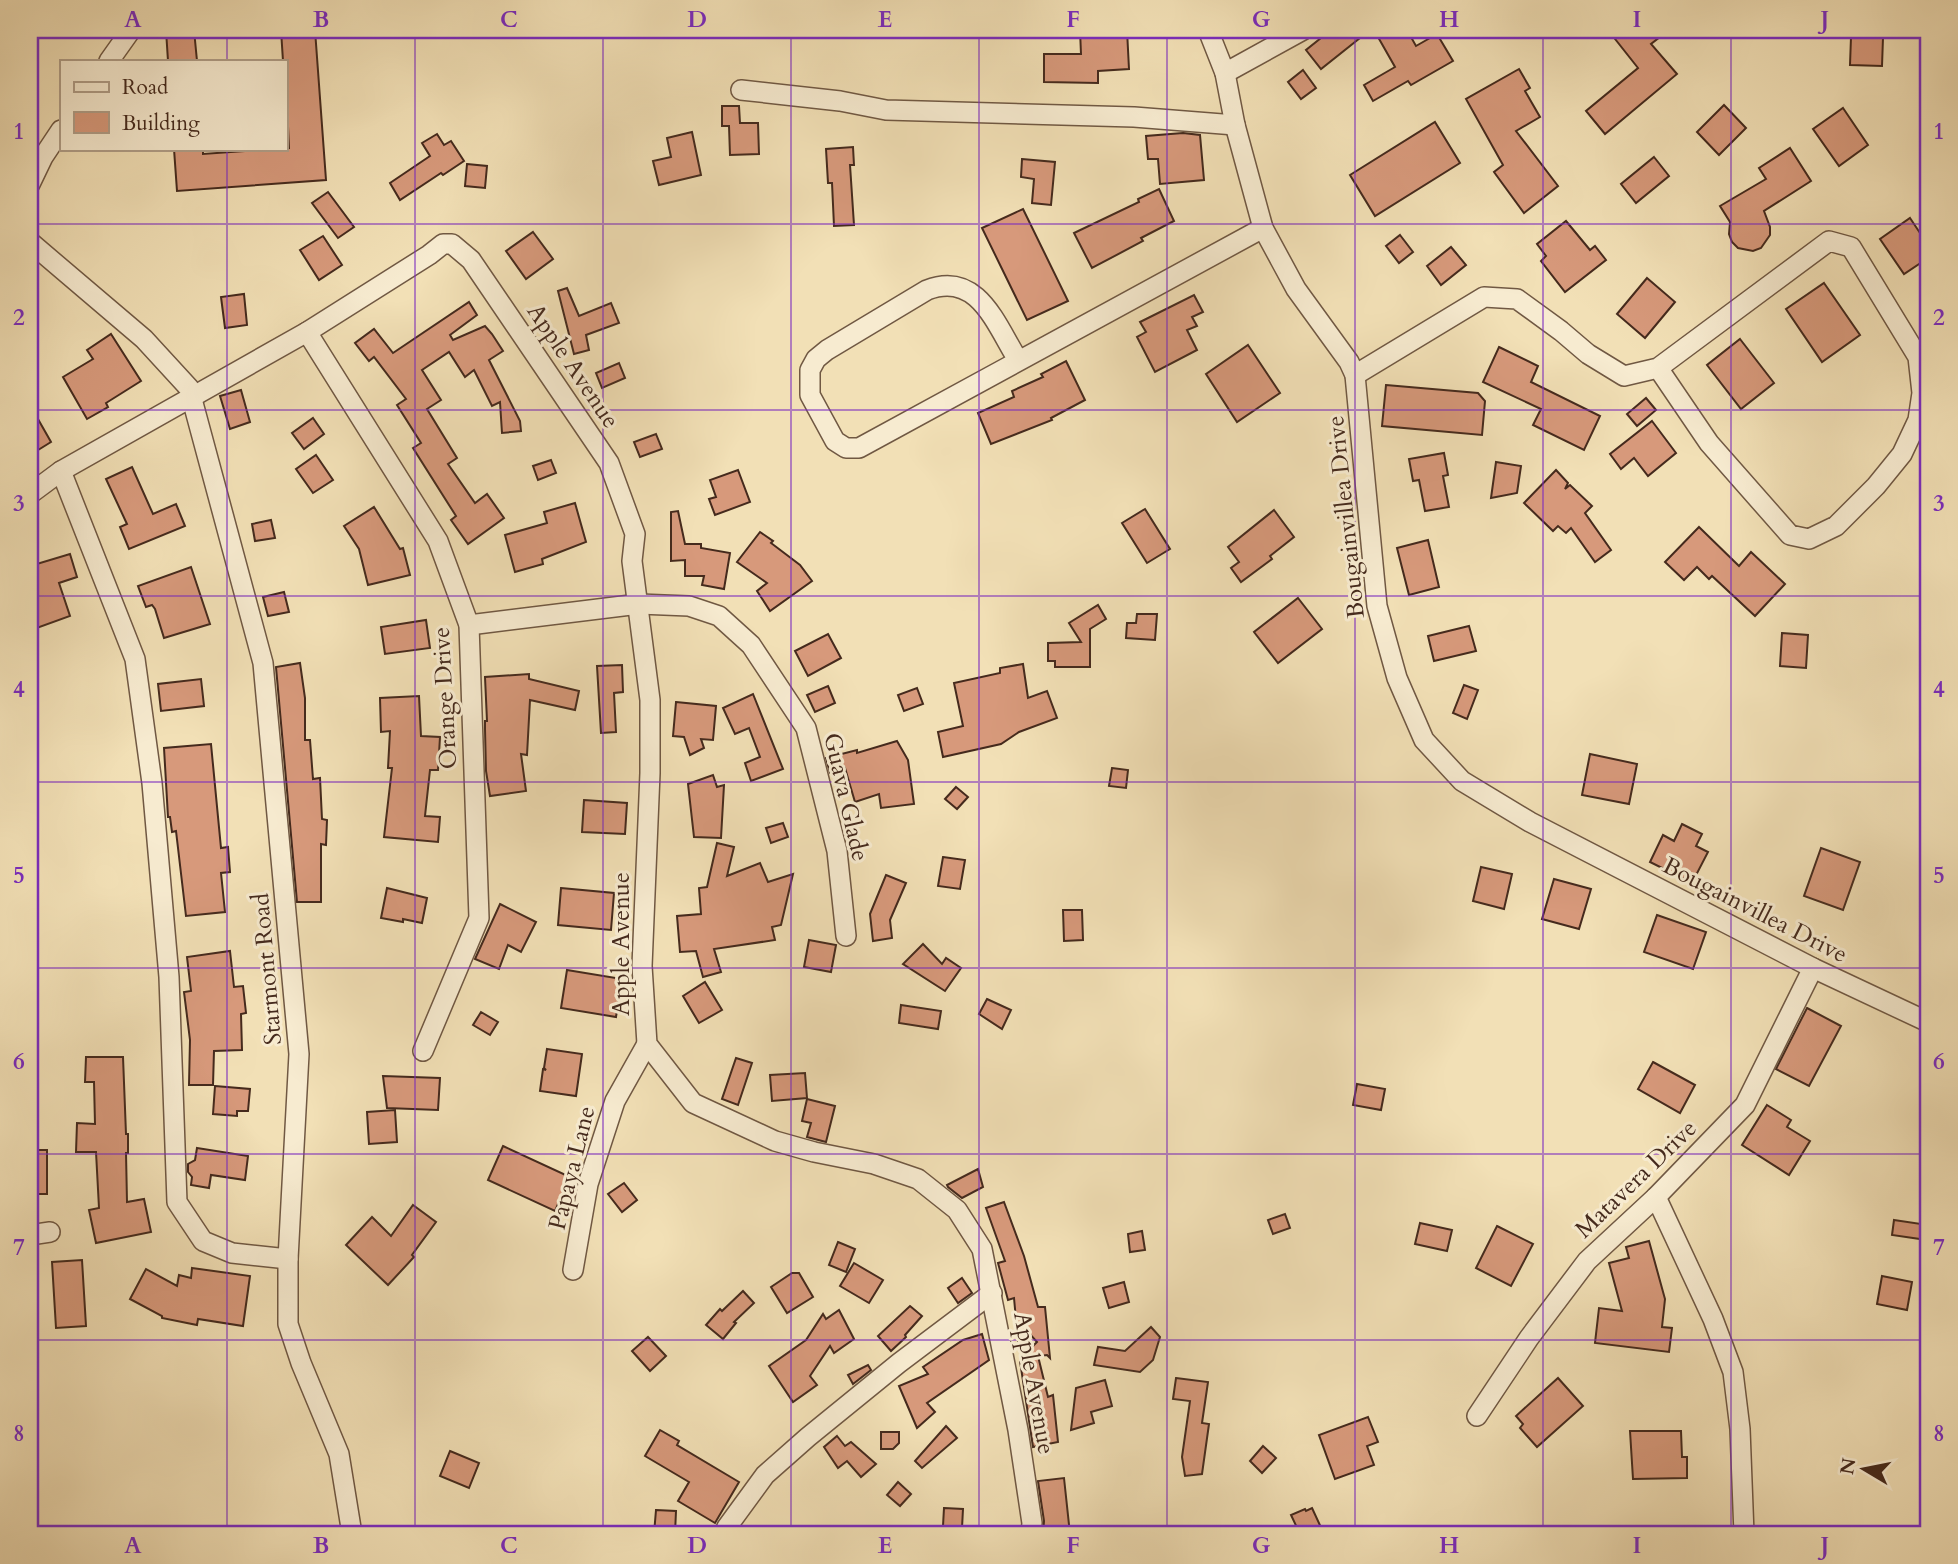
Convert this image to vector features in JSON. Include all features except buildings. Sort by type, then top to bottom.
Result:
[{"type":"street","points":[[110,60],[131,30]]},
{"type":"street","name":"Bougainvillea Drive","points":[[1208,30],[1225,74],[1235,125],[1264,229],[1296,289],[1355,374],[1377,606],[1397,678],[1424,740],[1462,781],[1530,822],[1813,968],[1928,1022]]},
{"type":"street","points":[[1225,74],[1303,30]]},
{"type":"street","points":[[741,90],[840,101],[886,110],[1134,117],[1235,125]]},
{"type":"street","points":[[30,184],[43,157],[60,132]]},
{"type":"street","points":[[1018,360],[980,299],[968,289],[955,285],[940,285],[827,350],[816,359],[808,380],[810,395],[835,442],[846,448],[859,448],[1264,229]]},
{"type":"street","points":[[1355,374],[1484,297],[1517,299],[1588,354],[1624,376],[1658,368],[1829,241],[1851,247],[1919,357],[1922,393],[1918,420],[1902,454],[1876,486],[1836,526],[1809,539],[1790,535],[1709,443],[1658,368]]},
{"type":"street","name":"Starmont Road","points":[[30,242],[144,339],[188,388],[263,663],[299,1054],[288,1259],[288,1324],[301,1363],[339,1454],[352,1534]]},
{"type":"street","name":"Apple Avenue","points":[[307,332],[429,256],[443,244],[452,244],[471,260],[609,463],[635,534],[632,561],[650,700],[650,773],[642,966],[648,1044],[693,1102],[775,1141],[874,1164],[918,1179],[957,1210],[982,1249],[1018,1430],[1032,1523],[1031,1534]]},
{"type":"street","points":[[30,494],[61,471],[307,332]]},
{"type":"street","name":"Orange Drive","points":[[307,332],[438,541],[468,625],[479,918],[423,1051]]},
{"type":"street","points":[[61,471],[135,659],[152,783],[169,977],[177,1202],[203,1241],[232,1253],[288,1259]]},
{"type":"street","name":"Guava Glade","points":[[468,625],[639,604],[689,606],[719,616],[751,645],[806,728],[837,850],[846,936]]},
{"type":"street","name":"Matavera Drive","points":[[1477,1416],[1529,1338],[1587,1261],[1656,1197],[1745,1105],[1813,968]]},
{"type":"street","name":"Papaya Lane","points":[[573,1270],[588,1184],[615,1101],[648,1044]]},
{"type":"street","points":[[1656,1197],[1713,1319],[1733,1372],[1740,1429],[1744,1534]]},
{"type":"street","points":[[30,1236],[50,1232]]},
{"type":"street","points":[[724,1534],[765,1475],[899,1363],[992,1293]]}]
